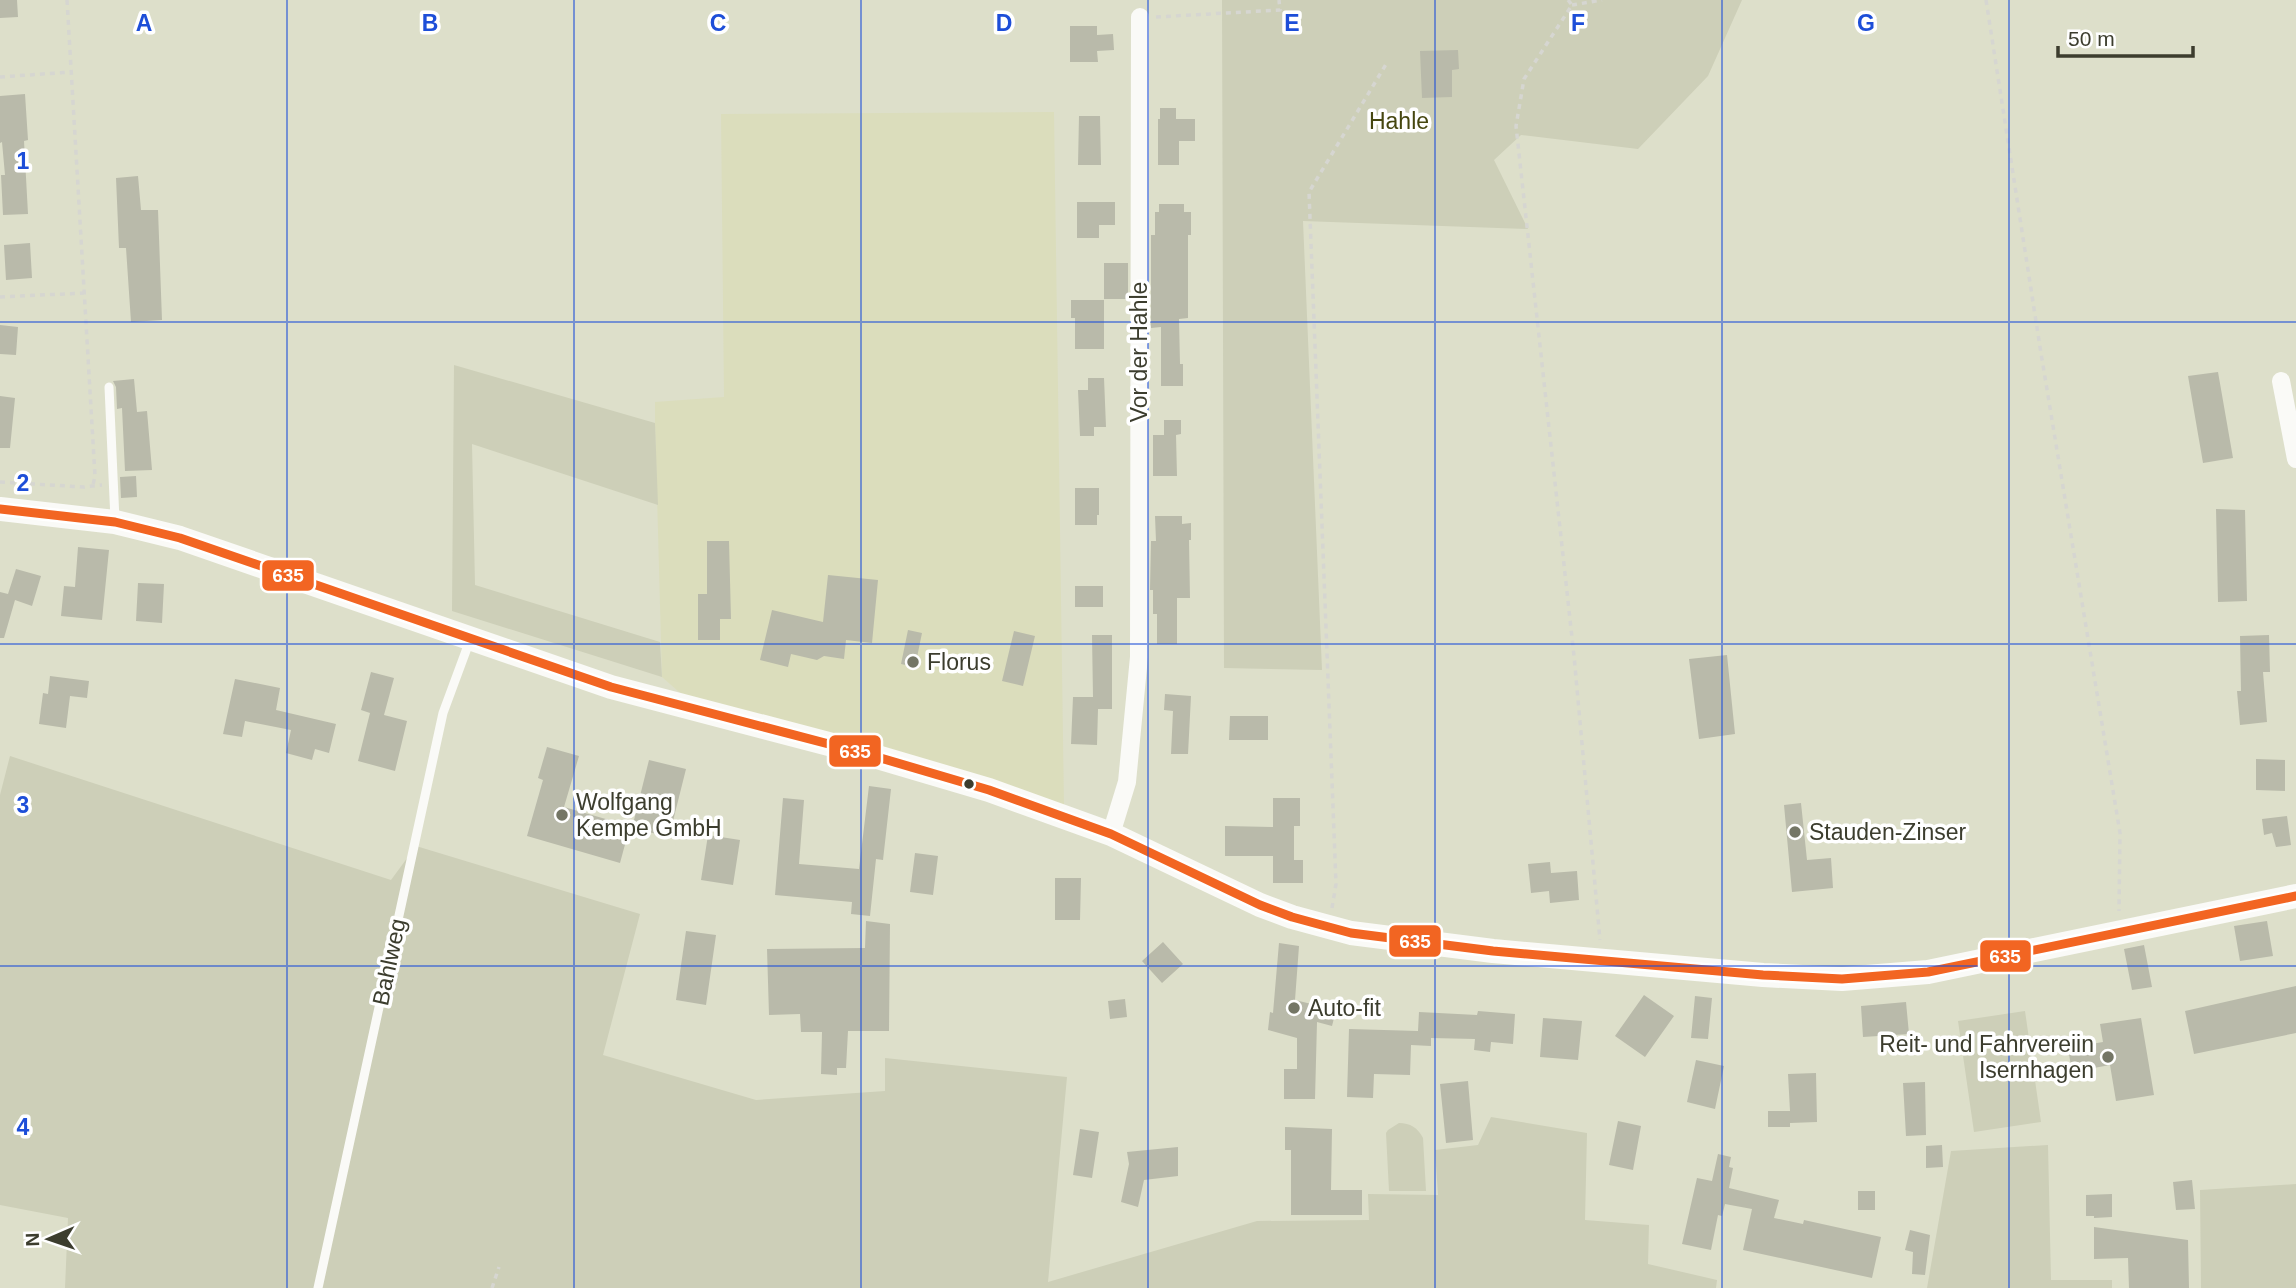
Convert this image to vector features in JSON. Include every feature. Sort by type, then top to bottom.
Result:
[{"type":"main road","points":[[0,509],[116,522],[180,538],[611,687],[867,754],[989,790],[1111,834],[1260,905],[1329,928],[1400,941],[1763,975],[1842,979],[1882,977],[1928,972],[2296,896]]},
{"type":"street","name":"Vor der Hahle","points":[[1111,834],[1127,782],[1139,657],[1140,18]]},
{"type":"street","points":[[2281,381],[2296,458]]},
{"type":"lane","points":[[109,387],[116,522]]},
{"type":"lane","name":"Bahlweg","points":[[318,1288],[443,713],[471,639]]},
{"type":"path","points":[[66,0],[85,293],[95,477],[93,485]]},
{"type":"path","points":[[1140,18],[1280,10],[1279,0]]},
{"type":"path","points":[[1567,0],[1572,5]]},
{"type":"path","points":[[1602,0],[1572,5],[1524,79],[1516,126],[1575,669],[1602,961]]},
{"type":"path","points":[[1986,0],[2120,833],[2119,932]]},
{"type":"path","points":[[1329,928],[1336,884],[1309,192],[1388,61]]},
{"type":"path","points":[[0,77],[71,72]]},
{"type":"path","points":[[0,297],[85,293]]},
{"type":"path","points":[[0,482],[114,485]]},
{"type":"path","points":[[492,1288],[499,1267]]},
{"type":"shaded area","points":[[1054,112],[1064,807],[686,698],[662,677],[655,423],[655,402],[724,397],[721,114]]},
{"type":"green space","name":"Hahle","points":[[1222,0],[1742,0],[1708,76],[1638,149],[1521,135],[1494,160],[1528,229],[1303,221],[1322,670],[1224,668]]},
{"type":"green space","points":[[454,365],[655,423],[658,505],[472,444],[475,585],[660,642],[662,677],[452,611]]},
{"type":"green space","points":[[10,756],[391,880],[416,846],[640,914],[603,1055],[756,1100],[885,1091],[885,1058],[1067,1077],[1048,1282],[1257,1221],[1369,1220],[1368,1194],[1438,1195],[1435,1150],[1478,1145],[1491,1117],[1587,1133],[1585,1220],[1649,1225],[1648,1264],[1717,1280],[1716,1288],[65,1288],[68,1218],[0,1205],[0,795]]},
{"type":"green space","points":[[2025,1011],[2041,1122],[1974,1132],[1958,1021]]},
{"type":"green space","points":[[1399,1123],[1413,1127],[1423,1138],[1426,1191],[1389,1191],[1386,1133]]},
{"type":"green space","points":[[2048,1145],[2051,1280],[2112,1280],[2112,1288],[1927,1288],[1951,1151]]},
{"type":"green space","points":[[2296,1184],[2296,1288],[2201,1288],[2200,1190]]},
{"type":"building","points":[[0,0],[17,0],[18,17],[0,18]]},
{"type":"building","points":[[1070,26],[1097,26],[1097,35],[1113,34],[1114,50],[1097,51],[1098,62],[1070,62]]},
{"type":"building","points":[[1458,50],[1459,69],[1452,70],[1452,97],[1422,98],[1420,51]]},
{"type":"building","points":[[25,94],[28,140],[24,141],[28,214],[3,215],[1,175],[5,175],[2,142],[0,143],[0,96]]},
{"type":"building","points":[[1160,108],[1176,108],[1176,119],[1195,119],[1195,141],[1179,141],[1179,165],[1158,165]]},
{"type":"building","points":[[1079,116],[1100,116],[1101,165],[1078,165]]},
{"type":"building","points":[[138,176],[141,210],[158,210],[162,320],[131,322],[126,248],[119,248],[116,178]]},
{"type":"building","points":[[1077,202],[1115,202],[1115,225],[1099,225],[1099,238],[1077,238]]},
{"type":"building","points":[[1159,204],[1184,204],[1184,212],[1191,212],[1191,235],[1188,235],[1188,318],[1179,319],[1183,386],[1161,386],[1161,327],[1151,328],[1151,235],[1155,235],[1155,212],[1159,212]]},
{"type":"building","points":[[30,243],[32,278],[6,280],[4,245]]},
{"type":"building","points":[[1104,263],[1128,263],[1128,299],[1104,299]]},
{"type":"building","points":[[1071,300],[1104,300],[1104,349],[1075,349],[1075,318],[1071,318]]},
{"type":"building","points":[[0,325],[18,327],[16,355],[0,354]]},
{"type":"building","points":[[2218,372],[2233,458],[2203,463],[2188,376]]},
{"type":"building","points":[[1088,378],[1104,378],[1106,427],[1094,427],[1094,436],[1080,436],[1078,390],[1088,390]]},
{"type":"building","points":[[134,379],[137,412],[147,411],[152,470],[125,471],[122,408],[117,409],[116,387],[113,381]]},
{"type":"building","points":[[0,396],[15,398],[10,448],[0,448]]},
{"type":"building","points":[[1164,420],[1181,420],[1181,434],[1176,435],[1177,476],[1153,476],[1153,435],[1164,435]]},
{"type":"building","points":[[136,476],[137,497],[121,498],[120,477]]},
{"type":"building","points":[[1075,488],[1099,488],[1097,525],[1075,525]]},
{"type":"building","points":[[2216,509],[2245,510],[2247,601],[2218,602]]},
{"type":"building","points":[[1155,516],[1182,516],[1182,524],[1191,523],[1190,598],[1177,598],[1177,644],[1157,644],[1157,614],[1153,614],[1153,590],[1150,590],[1151,541],[1156,541]]},
{"type":"building","points":[[707,541],[729,541],[731,619],[720,619],[720,640],[698,640],[698,594],[707,594]]},
{"type":"building","points":[[78,547],[109,550],[102,620],[61,616],[64,586],[75,587]]},
{"type":"building","points":[[16,569],[41,576],[32,606],[15,600],[4,638],[0,638],[0,592],[8,594]]},
{"type":"building","points":[[828,575],[878,580],[872,643],[846,640],[844,659],[824,656],[817,660],[791,654],[788,667],[760,660],[772,610],[823,622]]},
{"type":"building","points":[[138,583],[164,584],[162,623],[136,621]]},
{"type":"building","points":[[1075,586],[1103,586],[1103,607],[1075,607]]},
{"type":"building","points":[[908,630],[922,633],[915,667],[901,664]]},
{"type":"building","points":[[1014,631],[1035,636],[1023,686],[1002,681]]},
{"type":"building","points":[[1092,635],[1112,635],[1112,709],[1098,709],[1097,745],[1071,744],[1073,697],[1093,697]]},
{"type":"building","points":[[2269,635],[2270,672],[2263,672],[2267,722],[2240,725],[2237,691],[2241,691],[2240,636]]},
{"type":"building","points":[[1727,655],[1735,734],[1699,739],[1689,659]]},
{"type":"building","points":[[371,672],[394,678],[384,715],[407,721],[395,771],[358,761],[370,713],[361,710]]},
{"type":"building","points":[[50,676],[89,681],[87,698],[70,696],[66,728],[39,724],[43,693],[48,694]]},
{"type":"building","points":[[235,679],[280,688],[276,710],[336,724],[329,753],[315,749],[312,760],[286,753],[291,730],[245,721],[242,737],[223,734]]},
{"type":"building","points":[[1165,694],[1191,696],[1188,754],[1171,754],[1173,711],[1164,710]]},
{"type":"building","points":[[1230,716],[1268,716],[1268,740],[1229,740]]},
{"type":"building","name":"Wolfgang Kempe GmbH","points":[[547,747],[579,756],[564,807],[630,826],[620,863],[527,836],[543,780],[538,778]]},
{"type":"building","points":[[2256,759],[2285,760],[2285,791],[2256,790]]},
{"type":"building","points":[[649,760],[686,769],[669,837],[632,828]]},
{"type":"building","points":[[869,786],[891,789],[883,860],[876,859],[870,916],[851,914],[852,902],[775,895],[783,798],[804,800],[799,864],[859,869]]},
{"type":"building","points":[[1273,798],[1300,798],[1300,826],[1294,826],[1294,860],[1303,860],[1303,883],[1273,883],[1273,856],[1225,856],[1225,826],[1273,827]]},
{"type":"building","name":"Stauden-Zinser","points":[[1801,803],[1807,860],[1831,858],[1833,888],[1792,892],[1784,805]]},
{"type":"building","points":[[2287,816],[2291,845],[2276,847],[2272,833],[2264,835],[2262,819]]},
{"type":"building","points":[[708,835],[740,840],[733,885],[701,880]]},
{"type":"building","points":[[915,853],[938,856],[933,895],[910,892]]},
{"type":"building","points":[[1550,862],[1551,873],[1577,871],[1579,900],[1550,903],[1549,891],[1531,893],[1528,864]]},
{"type":"building","points":[[1055,878],[1081,878],[1080,920],[1055,920]]},
{"type":"building","points":[[866,921],[890,924],[889,1031],[848,1031],[846,1068],[837,1068],[837,1075],[821,1074],[822,1032],[801,1032],[800,1014],[769,1015],[767,949],[865,948]]},
{"type":"building","points":[[2267,921],[2273,956],[2240,961],[2234,926]]},
{"type":"building","points":[[686,931],[716,935],[706,1005],[676,1000]]},
{"type":"building","points":[[1163,942],[1183,964],[1162,983],[1142,961]]},
{"type":"building","points":[[1279,943],[1299,946],[1295,1000],[1336,1010],[1332,1026],[1317,1022],[1315,1099],[1284,1099],[1284,1069],[1297,1069],[1297,1038],[1268,1030],[1270,1012],[1273,1013]]},
{"type":"building","points":[[2144,945],[2152,987],[2132,990],[2124,949]]},
{"type":"building","points":[[2296,986],[2296,1033],[2194,1054],[2185,1011]]},
{"type":"building","points":[[1644,995],[1674,1016],[1645,1057],[1615,1036]]},
{"type":"building","points":[[1695,996],[1712,998],[1708,1039],[1691,1038]]},
{"type":"building","points":[[1125,999],[1127,1017],[1110,1019],[1108,1001]]},
{"type":"building","points":[[1906,1002],[1909,1034],[1863,1037],[1861,1006]]},
{"type":"building","points":[[1478,1011],[1515,1014],[1513,1044],[1491,1042],[1490,1052],[1474,1050],[1475,1039],[1431,1038],[1431,1046],[1411,1045],[1410,1075],[1374,1074],[1373,1098],[1347,1097],[1349,1029],[1418,1031],[1419,1012],[1477,1015]]},
{"type":"building","points":[[1543,1018],[1582,1021],[1578,1060],[1540,1057]]},
{"type":"building","name":"Reit- und Fahrvereiin Isernhagen","points":[[2141,1018],[2154,1095],[2116,1101],[2110,1065],[2072,1072],[2068,1048],[2103,1042],[2100,1024]]},
{"type":"building","points":[[1696,1060],[1724,1066],[1715,1109],[1687,1102]]},
{"type":"building","points":[[1816,1073],[1817,1122],[1790,1123],[1790,1127],[1768,1127],[1768,1111],[1790,1111],[1788,1074]]},
{"type":"building","points":[[1468,1081],[1473,1140],[1446,1143],[1440,1084]]},
{"type":"building","points":[[1925,1082],[1926,1135],[1906,1136],[1903,1083]]},
{"type":"building","points":[[1618,1121],[1641,1126],[1633,1170],[1609,1165]]},
{"type":"building","points":[[1285,1127],[1332,1129],[1331,1190],[1362,1190],[1362,1215],[1291,1215],[1291,1150],[1285,1150]]},
{"type":"building","points":[[1080,1129],[1099,1132],[1092,1178],[1073,1175]]},
{"type":"building","points":[[1942,1145],[1943,1167],[1926,1168],[1926,1146]]},
{"type":"building","points":[[1178,1147],[1178,1176],[1144,1180],[1138,1207],[1121,1202],[1129,1164],[1127,1152]]},
{"type":"building","points":[[1718,1154],[1731,1157],[1729,1167],[1733,1168],[1729,1188],[1779,1200],[1774,1218],[1803,1224],[1804,1220],[1881,1237],[1872,1278],[1743,1250],[1752,1209],[1725,1204],[1722,1216],[1718,1215],[1711,1250],[1682,1244],[1697,1178],[1712,1181]]},
{"type":"building","points":[[2192,1180],[2195,1209],[2176,1210],[2173,1182]]},
{"type":"building","points":[[1858,1191],[1875,1191],[1875,1210],[1858,1210]]},
{"type":"building","points":[[2112,1194],[2112,1217],[2086,1216],[2086,1195]]},
{"type":"building","points":[[2094,1227],[2188,1240],[2189,1288],[2129,1288],[2128,1258],[2094,1259]]},
{"type":"building","points":[[1910,1230],[1930,1235],[1925,1275],[1912,1274],[1913,1252],[1905,1250]]},
{"type":"transit line","name":"635","points":[[0,509],[115,522],[180,538],[611,687],[867,754],[989,790],[1111,834],[1260,905],[1351,933],[1493,951],[1763,975],[1842,979],[1928,972],[2296,896]]},
{"type":"place","name":"Florus","points":[[913,662]]},
{"type":"place","name":"Wolfgang Kempe GmbH","points":[[562,815]]},
{"type":"place","name":"Stauden-Zinser","points":[[1795,832]]},
{"type":"place","name":"Auto-fit","points":[[1294,1008]]},
{"type":"place","name":"Reit- und Fahrvereiin Isernhagen","points":[[2108,1057]]}]
